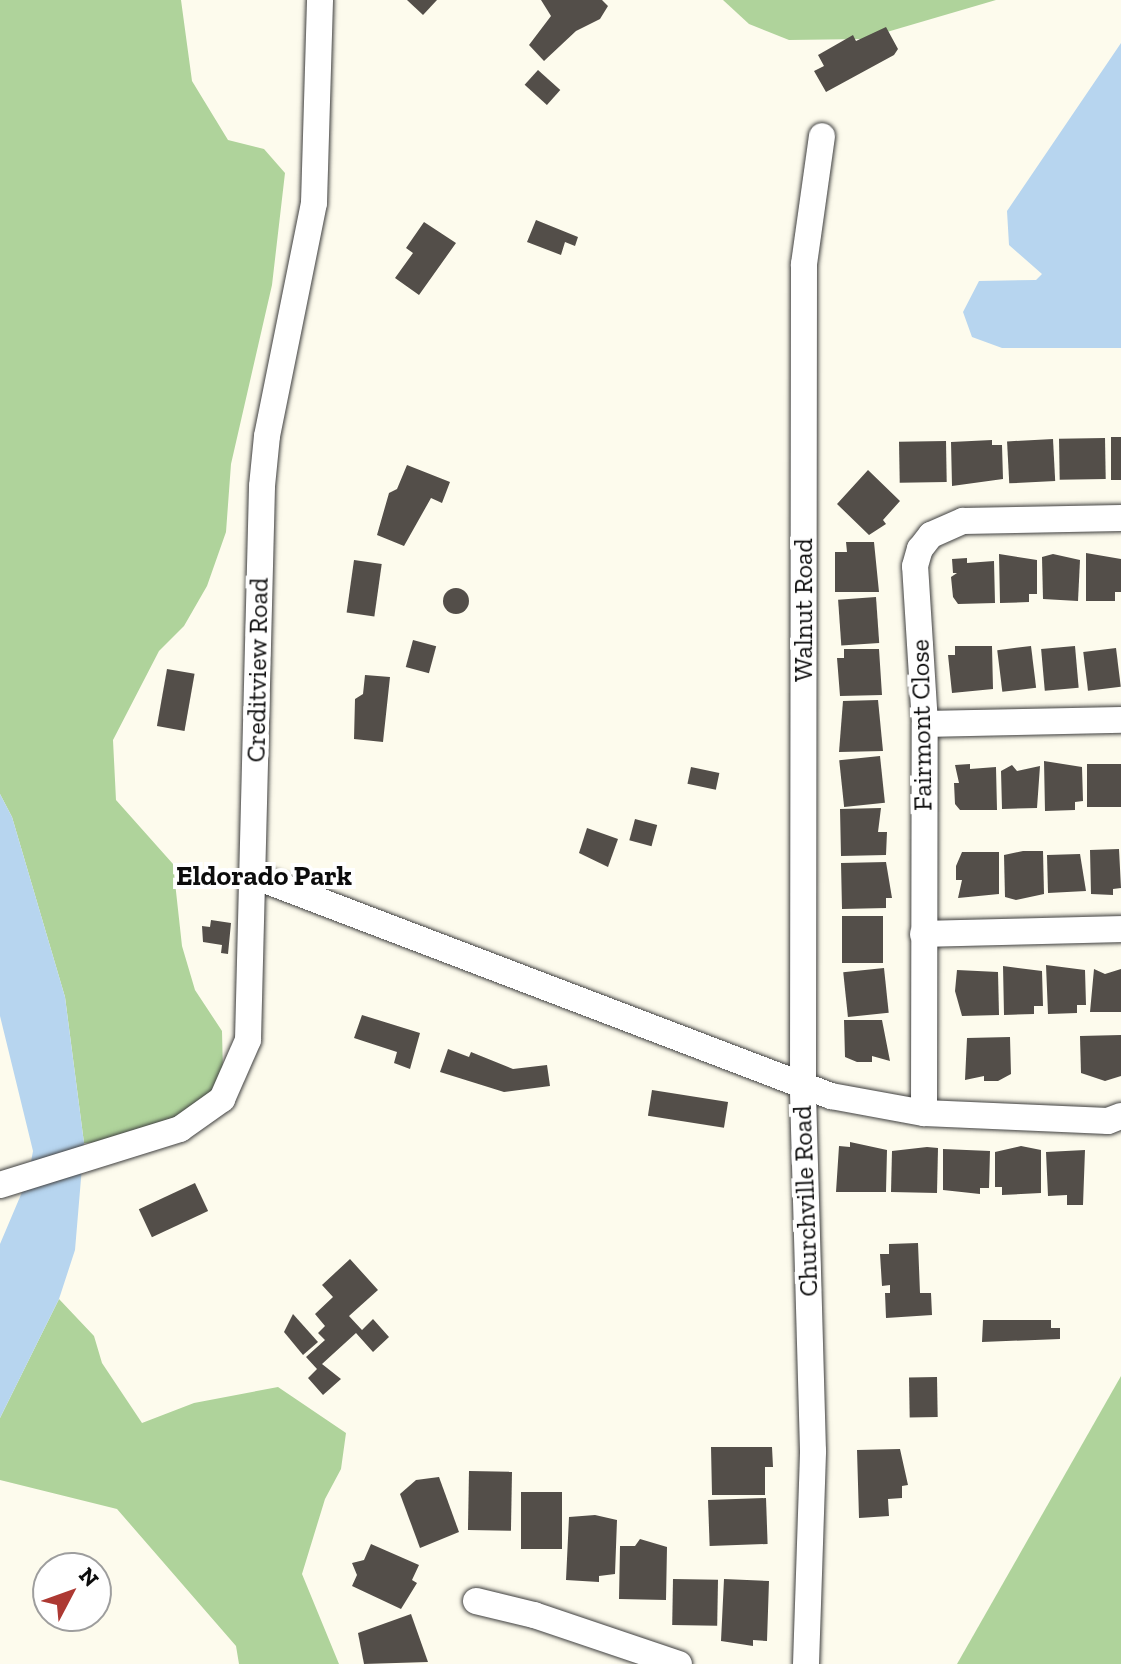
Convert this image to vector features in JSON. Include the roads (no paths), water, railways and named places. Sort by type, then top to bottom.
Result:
[{"type":"street","name":"Creditview Road","points":[[0,1185],[180,1129],[222,1099],[248,1040],[262,486],[267,436],[314,203],[320,0]]},
{"type":"street","name":"Walnut Road","points":[[803,1085],[804,264],[822,136]]},
{"type":"street","name":"Fairmont Close","points":[[924,1113],[925,724],[915,566],[931,535],[963,521],[1121,518]]},
{"type":"street","points":[[925,724],[1121,720]]},
{"type":"street","name":"Churchville Road","points":[[254,876],[803,1085],[813,1451],[806,1664]]},
{"type":"street","points":[[923,934],[1121,929]]},
{"type":"street","points":[[803,1085],[866,1105],[924,1113],[1108,1121],[1121,1116]]},
{"type":"street","points":[[476,1601],[534,1615],[679,1664]]},
{"type":"water","points":[[1121,43],[1121,348],[1002,348],[972,337],[963,312],[979,281],[1036,280],[1042,274],[1009,245],[1007,211]]},
{"type":"water","points":[[0,794],[12,817],[65,997],[84,1143],[75,1250],[59,1299],[0,1418],[0,1244],[28,1178],[33,1151],[0,1016]]},
{"type":"district","name":"Eldorado Park","points":[[264,876]]}]
